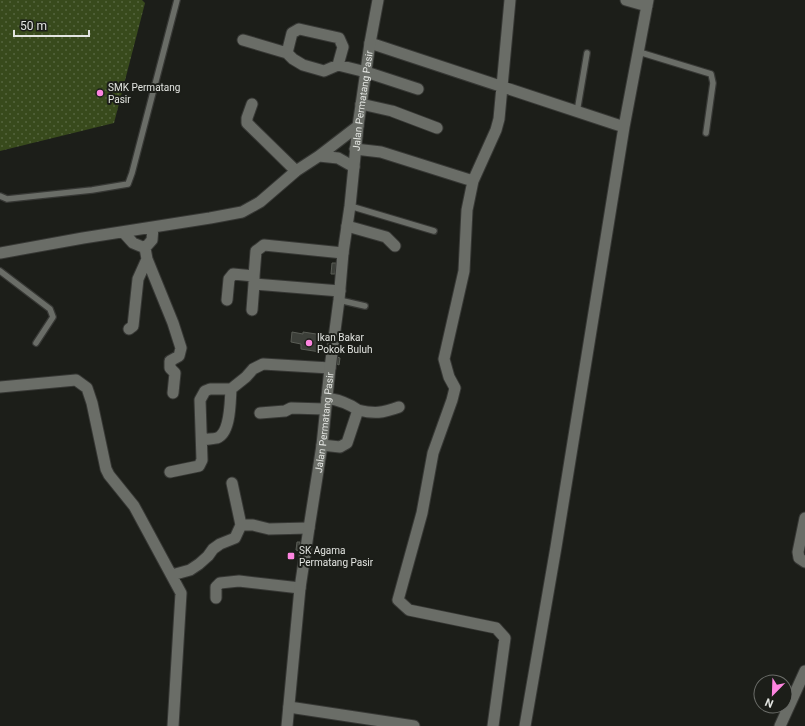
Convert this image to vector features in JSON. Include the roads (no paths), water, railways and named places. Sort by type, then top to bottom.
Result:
[{"type":"street","name":"Jalan Permatang Pasir","points":[[287,726],[300,588],[322,445],[326,398],[350,206],[355,150],[376,0]]},
{"type":"street","points":[[493,726],[505,638],[496,628],[409,610],[398,600],[422,513],[433,453],[455,388],[449,377],[444,359],[464,271],[467,210],[473,181],[496,130],[499,119],[510,0]]},
{"type":"street","points":[[525,726],[624,127],[648,3],[626,0]]},
{"type":"street","points":[[286,53],[292,33],[299,29],[339,38],[343,47],[338,64]]},
{"type":"street","points":[[243,40],[286,53],[293,60],[303,65],[324,71],[338,64],[418,89]]},
{"type":"street","points":[[370,43],[624,127]]},
{"type":"street","points":[[252,104],[247,118],[247,123],[296,171]]},
{"type":"street","points":[[361,104],[392,111],[437,128]]},
{"type":"street","points":[[0,253],[242,212],[260,202],[296,171],[319,156],[358,126]]},
{"type":"street","points":[[355,150],[381,152],[473,181]]},
{"type":"street","points":[[319,156],[338,158],[354,167]]},
{"type":"street","points":[[347,226],[386,237],[395,246]]},
{"type":"street","points":[[129,329],[133,326],[138,279],[152,240],[153,227]]},
{"type":"street","points":[[122,232],[146,254],[181,348],[179,356],[170,361],[170,368],[175,373],[173,393]]},
{"type":"street","points":[[252,310],[256,251],[264,245],[343,253]]},
{"type":"street","points":[[227,300],[229,280],[233,274],[254,280],[339,296]]},
{"type":"street","points":[[170,472],[199,466],[202,460],[200,400],[205,391],[210,389],[231,389],[246,377],[253,369],[263,364],[330,368]]},
{"type":"street","points":[[0,387],[76,380],[87,388],[92,404],[106,469],[109,475],[134,506],[181,593],[173,726]]},
{"type":"street","points":[[202,440],[218,438],[224,434],[228,424],[231,389]]},
{"type":"street","points":[[326,398],[338,400],[351,405],[358,410],[370,412],[384,412],[399,407]]},
{"type":"street","points":[[260,413],[285,411],[291,408],[325,409]]},
{"type":"street","points":[[322,445],[340,447],[347,443],[358,410]]},
{"type":"street","points":[[172,575],[190,570],[199,564],[213,549],[220,544],[235,538],[241,525],[232,483]]},
{"type":"street","points":[[805,518],[798,552],[799,558],[805,562]]},
{"type":"street","points":[[241,525],[253,525],[269,529],[309,528]]},
{"type":"street","points":[[216,598],[216,587],[220,583],[239,581],[300,588]]},
{"type":"street","points":[[780,726],[805,671]]},
{"type":"street","points":[[289,707],[414,726]]},
{"type":"lane","points":[[0,196],[8,199],[92,190],[128,184],[177,0]]},
{"type":"lane","points":[[639,52],[711,74],[713,83],[706,133]]},
{"type":"lane","points":[[577,112],[587,53]]},
{"type":"lane","points":[[350,206],[434,231]]},
{"type":"lane","points":[[0,271],[50,309],[53,317],[36,343]]},
{"type":"lane","points":[[339,296],[365,306]]},
{"type":"place","name":"SMK Permatang Pasir","points":[[100,93]]},
{"type":"place","name":"Ikan Bakar Pokok Buluh","points":[[309,343]]},
{"type":"place","name":"SK Agama Permatang Pasir","points":[[291,556]]}]
